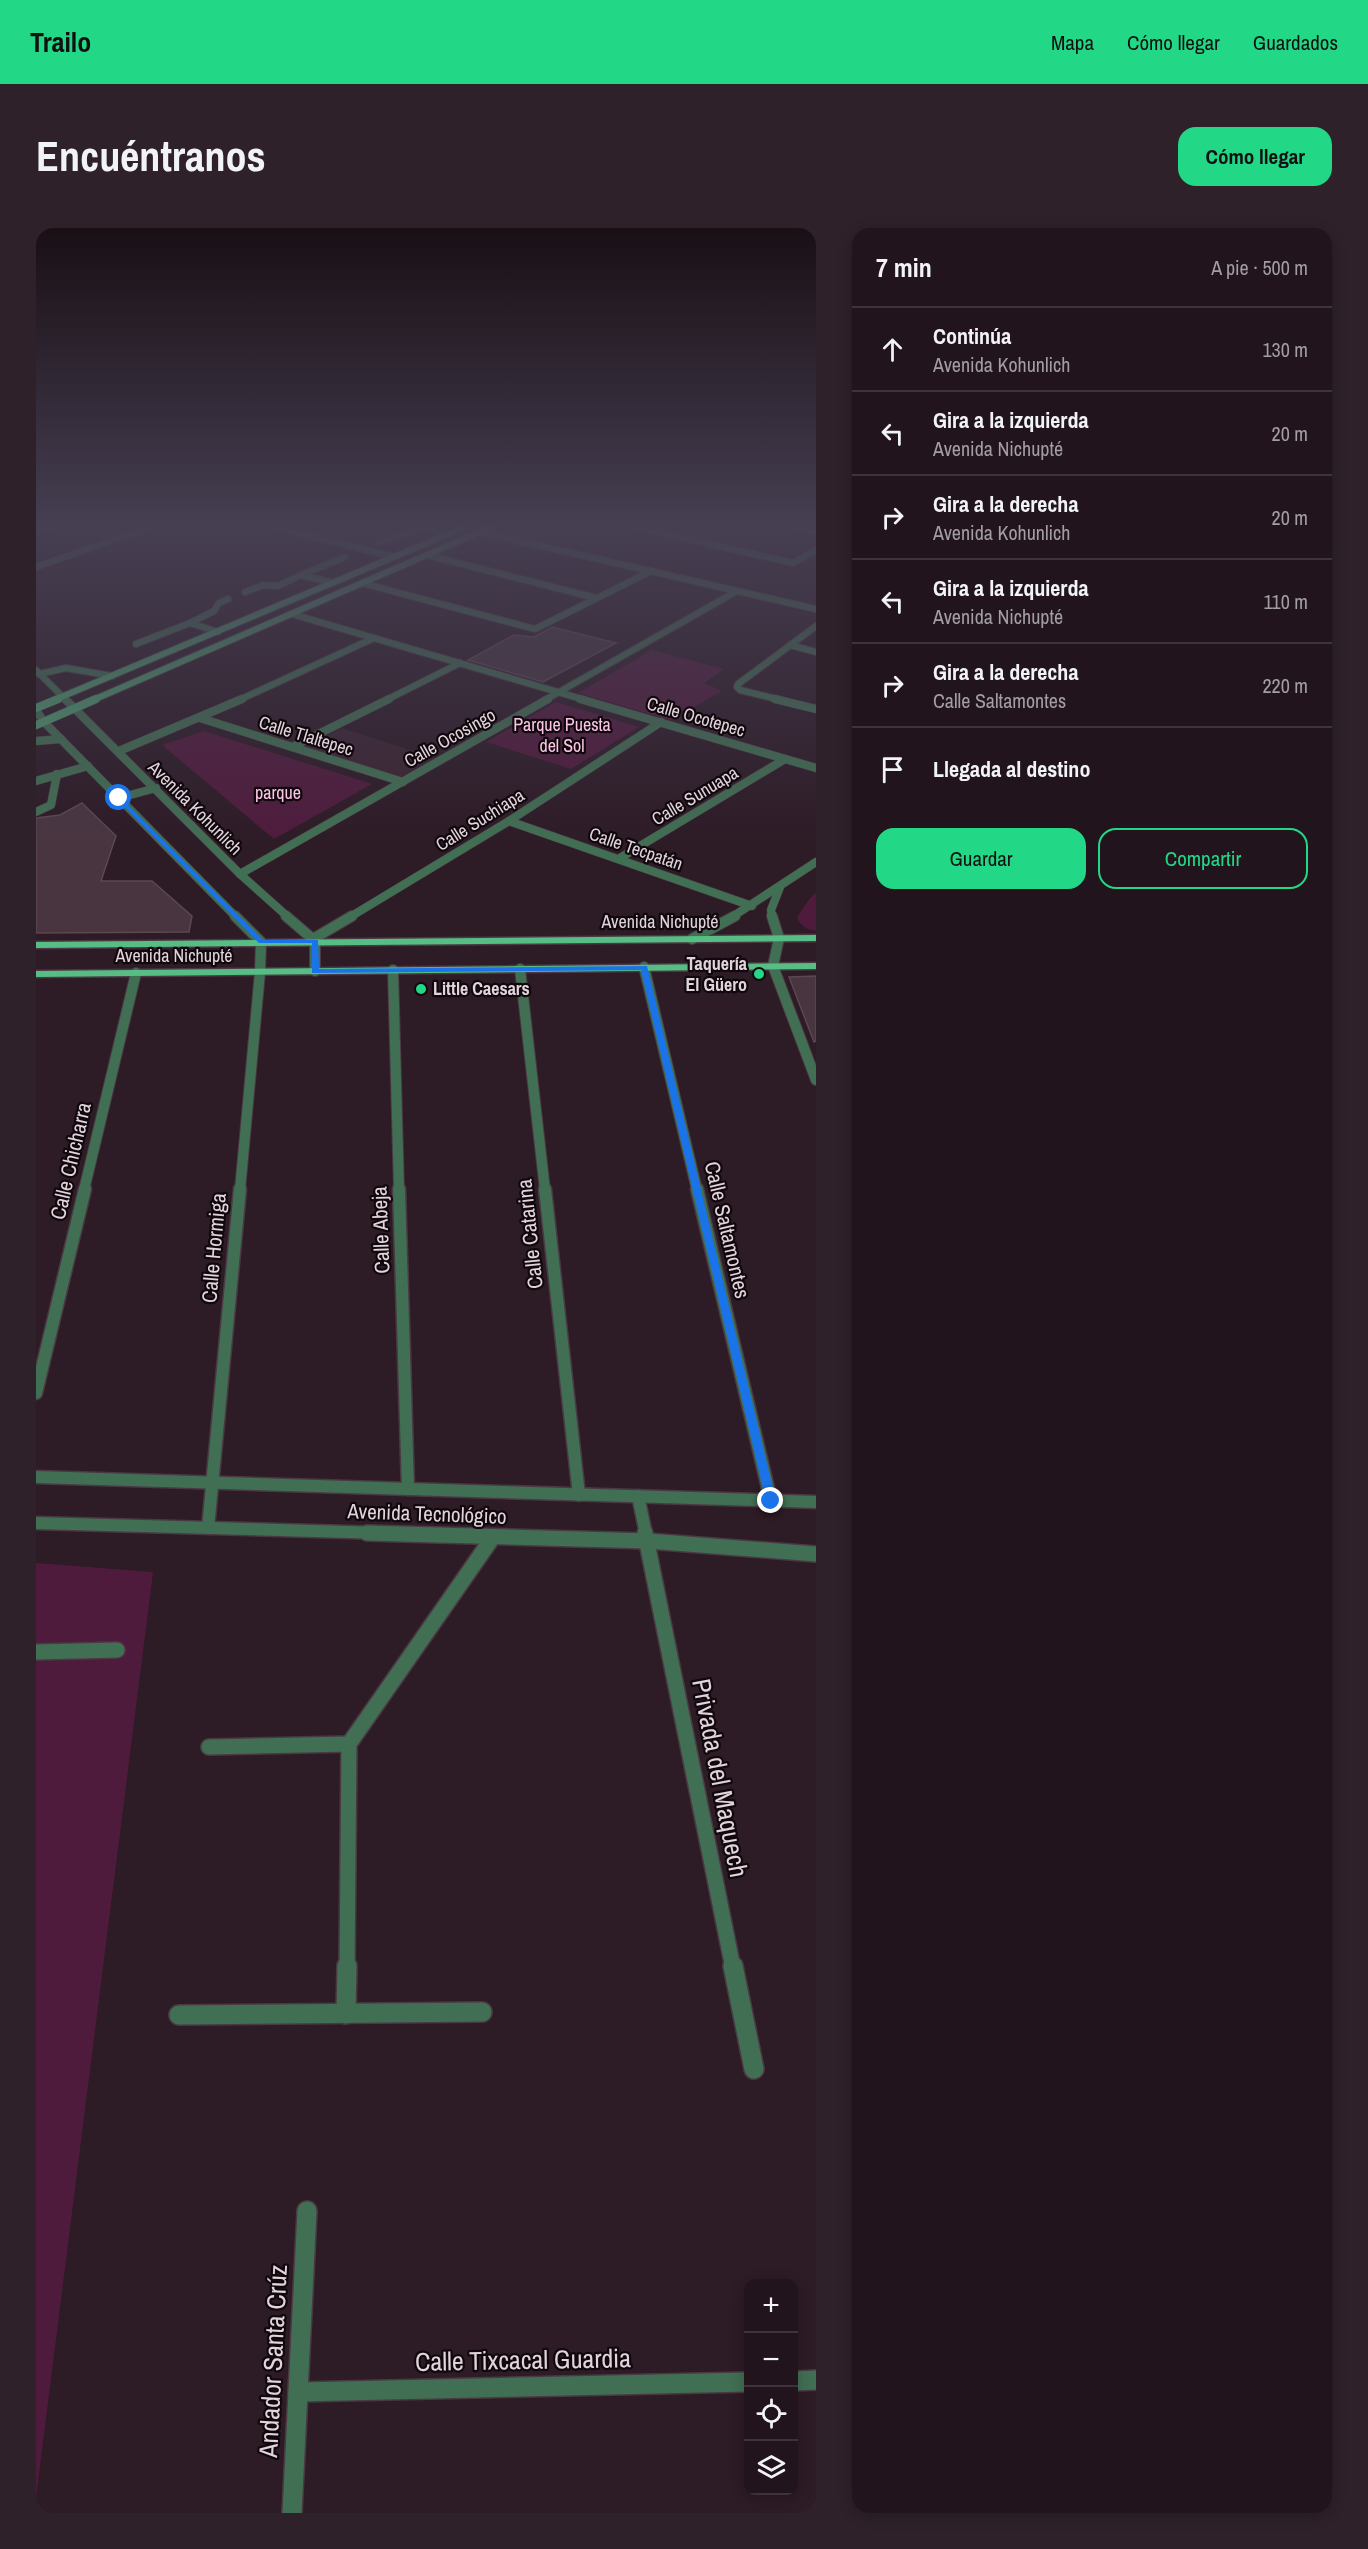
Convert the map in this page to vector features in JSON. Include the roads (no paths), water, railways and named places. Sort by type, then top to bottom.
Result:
[{"type":"main road","points":[[36,709],[214,634]]},
{"type":"main road","points":[[40,724],[247,634]]},
{"type":"main road","name":"Avenida Nichupté","points":[[36,945],[314,940],[816,938]]},
{"type":"main road","name":"Avenida Nichupté","points":[[36,974],[816,966]]},
{"type":"street","points":[[136,644],[163,634]]},
{"type":"street","name":"Calle Ocotepec","points":[[359,634],[816,768]]},
{"type":"street","name":"Calle Ocosingo","points":[[240,874],[663,634]]},
{"type":"street","points":[[806,634],[737,687],[740,690],[816,708]]},
{"type":"street","points":[[119,752],[200,718],[374,638]]},
{"type":"street","points":[[790,645],[816,652]]},
{"type":"street","points":[[292,747],[460,663]]},
{"type":"street","points":[[38,672],[73,668],[112,676]]},
{"type":"street","name":"Avenida Kohunlich","points":[[38,672],[240,874],[314,940]]},
{"type":"street","points":[[36,709],[40,724],[61,739],[261,942],[260,972]]},
{"type":"street","name":"Calle Tlaltepec","points":[[200,718],[403,782]]},
{"type":"street","name":"Calle Suchiapa","points":[[314,940],[509,821],[661,722]]},
{"type":"street","points":[[36,741],[61,739]]},
{"type":"street","name":"Calle Sunuapa","points":[[620,858],[785,759]]},
{"type":"street","points":[[36,781],[88,766]]},
{"type":"street","points":[[36,812],[51,805],[57,774]]},
{"type":"street","points":[[119,798],[156,788]]},
{"type":"street","name":"Calle Tecpatán","points":[[509,821],[752,906]]},
{"type":"street","points":[[692,939],[752,906],[816,862]]},
{"type":"street","points":[[780,887],[771,910],[779,938],[773,966],[816,1080]]},
{"type":"street","points":[[314,940],[315,971]]},
{"type":"street","name":"Calle Saltamontes","points":[[644,968],[771,1501]]},
{"type":"street","name":"Calle Catarina","points":[[520,969],[579,1495]]},
{"type":"street","name":"Calle Abeja","points":[[393,970],[408,1489]]},
{"type":"street","name":"Calle Hormiga","points":[[208,1528],[260,972]]},
{"type":"street","name":"Calle Chicharra","points":[[36,1393],[136,973]]},
{"type":"street","name":"Avenida Tecnológico","points":[[36,1477],[816,1502]]},
{"type":"street","name":"Privada del Maquech","points":[[638,1497],[754,2068]]},
{"type":"street","name":"Avenida Tecnológico","points":[[36,1523],[648,1541],[816,1554]]},
{"type":"street","points":[[346,2014],[349,1744],[493,1537]]},
{"type":"street","points":[[36,1652],[117,1650]]},
{"type":"street","points":[[209,1747],[349,1744]]},
{"type":"street","points":[[179,2015],[482,2012]]},
{"type":"street","name":"Andador Santa Crúz","points":[[292,2513],[307,2211]]},
{"type":"street","points":[[798,2381],[816,2380]]},
{"type":"street","name":"Calle Tixcacal Guardia","points":[[298,2392],[744,2382]]},
{"type":"place","name":"Taquería El Güero","points":[[759,974]]},
{"type":"place","name":"Little Caesars","points":[[421,989]]},
{"type":"park label","name":"Parque Puesta del Sol","points":[[562,735]]},
{"type":"park label","name":"parque","points":[[278,793]]}]
